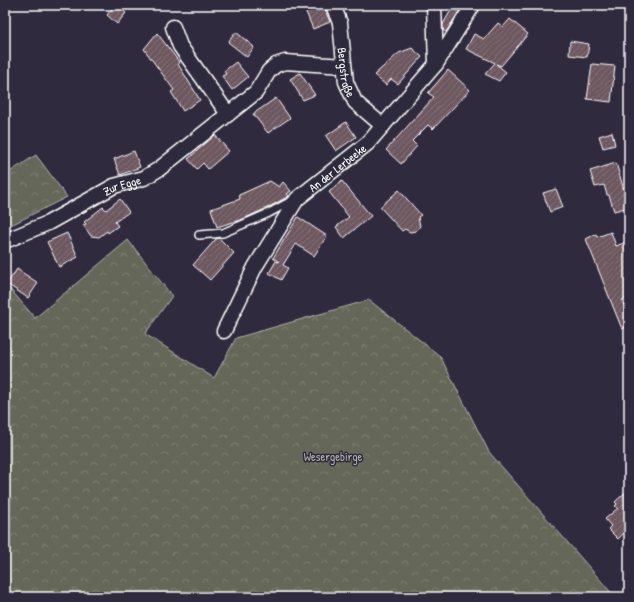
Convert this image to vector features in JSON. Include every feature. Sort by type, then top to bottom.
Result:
[{"type":"street","name":"Bergstraße","points":[[333,5],[340,22],[346,82],[355,102],[383,126]]},
{"type":"street","points":[[434,5],[436,64]]},
{"type":"street","name":"An der Lerbeeke","points":[[224,331],[255,267],[297,198],[368,143],[436,64],[473,5]]},
{"type":"street","points":[[173,27],[180,46],[228,114]]},
{"type":"street","name":"Zur Egge","points":[[5,241],[48,223],[114,186],[144,178],[159,169],[256,92],[270,71],[276,65],[285,62],[344,66]]},
{"type":"lane","points":[[199,235],[223,233],[269,213],[297,198]]},
{"type":"green space","points":[[36,155],[67,197],[5,228],[5,175]]},
{"type":"green space","name":"Wesergebirge","points":[[128,240],[172,296],[145,334],[214,378],[236,338],[369,300],[440,356],[489,452],[615,597],[5,597],[5,283],[35,318]]},
{"type":"building","points":[[115,5],[126,13],[117,24],[107,15]]},
{"type":"building","points":[[303,5],[323,5],[330,22],[313,29]]},
{"type":"building","points":[[454,5],[463,5],[446,32],[443,30],[443,24]]},
{"type":"building","points":[[510,19],[528,34],[501,66],[496,64],[506,72],[499,81],[485,74],[495,63],[466,49],[474,34],[484,39],[498,23],[503,27]]},
{"type":"building","points":[[236,32],[254,47],[247,57],[228,42]]},
{"type":"building","points":[[157,33],[180,63],[178,64],[200,100],[183,111],[171,92],[174,90],[144,49]]},
{"type":"building","points":[[570,41],[589,44],[587,57],[569,55]]},
{"type":"building","points":[[412,48],[422,57],[398,84],[391,79],[386,85],[374,75],[399,53]]},
{"type":"building","points":[[236,62],[248,77],[232,90],[222,76],[226,74],[224,71]]},
{"type":"building","points":[[592,64],[615,66],[611,102],[587,99]]},
{"type":"building","points":[[448,70],[470,90],[433,129],[428,125],[412,141],[417,146],[401,164],[386,150],[434,97],[428,93]]},
{"type":"building","points":[[300,73],[315,95],[303,100],[290,79]]},
{"type":"building","points":[[276,98],[290,118],[268,133],[253,114]]},
{"type":"building","points":[[346,122],[356,137],[336,151],[326,136]]},
{"type":"building","points":[[612,132],[615,145],[603,148],[599,136]]},
{"type":"building","points":[[215,135],[229,151],[208,169],[203,163],[197,169],[188,159]]},
{"type":"building","points":[[134,151],[140,167],[120,175],[114,159]]},
{"type":"building","points":[[616,163],[629,207],[614,211],[604,185],[595,187],[590,171]]},
{"type":"building","points":[[270,181],[279,187],[283,182],[291,191],[287,194],[289,196],[243,219],[217,227],[211,209],[240,199],[239,195]]},
{"type":"building","points":[[342,181],[371,216],[344,238],[336,227],[349,217],[329,192]]},
{"type":"building","points":[[556,189],[563,207],[550,212],[543,193]]},
{"type":"building","points":[[399,190],[421,215],[418,217],[420,226],[416,231],[410,232],[405,229],[402,231],[380,207]]},
{"type":"building","points":[[120,199],[129,212],[115,222],[118,226],[108,233],[107,231],[99,237],[91,236],[83,225],[86,224],[84,222],[103,207],[106,210]]},
{"type":"building","points":[[298,217],[327,236],[314,256],[296,244],[283,265],[288,268],[281,280],[269,273],[276,261],[279,262],[273,258]]},
{"type":"building","points":[[611,232],[616,246],[629,241],[629,297],[622,300],[629,319],[629,326],[622,329],[586,239],[596,234],[597,237]]},
{"type":"building","points":[[67,233],[78,257],[59,267],[47,242]]},
{"type":"building","points":[[219,238],[234,253],[210,280],[193,265],[216,239]]},
{"type":"building","points":[[17,269],[38,283],[28,298],[7,284]]},
{"type":"building","points":[[629,489],[629,525],[624,530],[626,531],[618,539],[608,529],[611,526],[605,519],[618,508],[615,506],[617,504],[615,502]]}]
